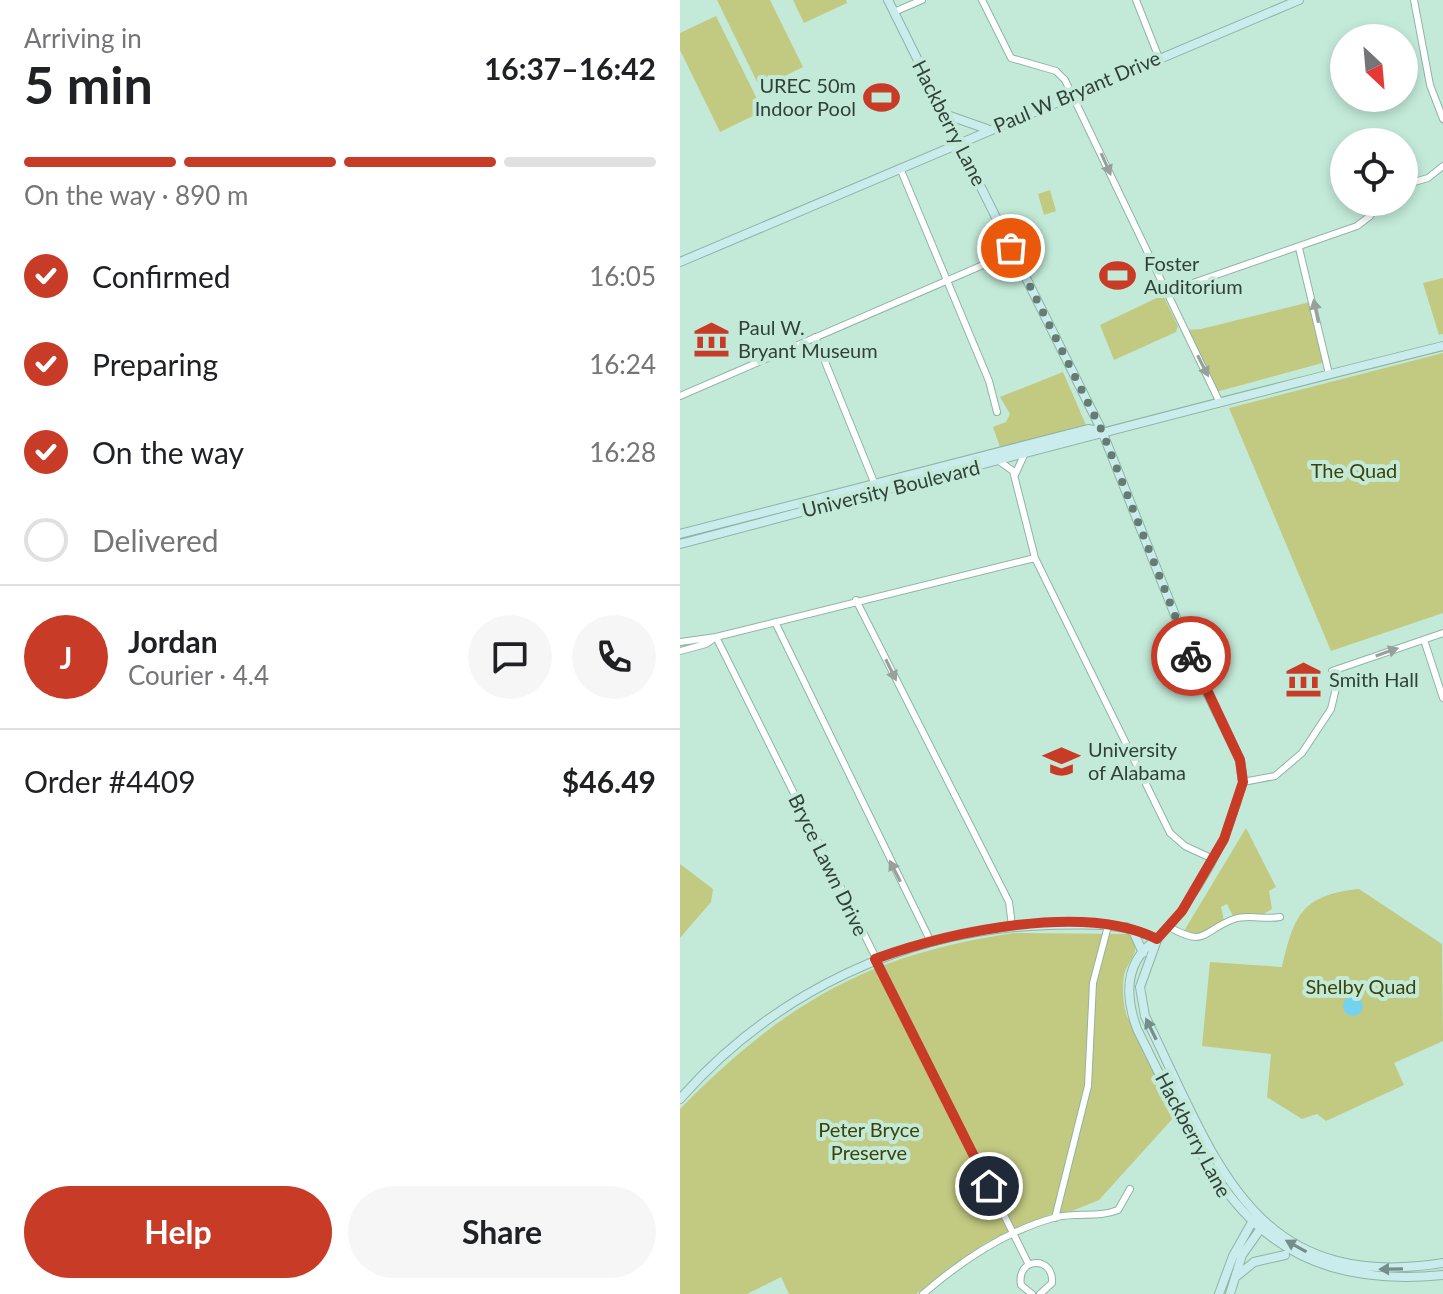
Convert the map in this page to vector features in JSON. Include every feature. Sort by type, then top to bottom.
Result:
[{"type":"main road","name":"Hackberry Lane","points":[[888,0],[1102,431],[1200,678],[1240,760],[1243,782]]},
{"type":"main road","name":"Paul W Bryant Drive","points":[[680,262],[987,129],[1299,0]]},
{"type":"main road","points":[[946,115],[987,129]]},
{"type":"main road","name":"University Boulevard","points":[[680,534],[1024,455],[1102,431],[1443,346]]},
{"type":"main road","name":"University Boulevard","points":[[680,544],[1088,429],[1102,431]]},
{"type":"main road","points":[[680,1099],[741,1042],[818,987],[875,959],[930,940],[1012,926],[1125,926],[1157,939]]},
{"type":"main road","points":[[1125,926],[1134,933],[1143,953]]},
{"type":"main road","name":"Hackberry Lane","points":[[1157,939],[1143,953],[1128,980],[1127,993],[1137,1029],[1227,1202],[1286,1255],[1318,1270],[1354,1279],[1402,1282],[1443,1275]]},
{"type":"main road","name":"Hackberry Lane","points":[[1157,939],[1140,987],[1145,1016],[1223,1174],[1236,1194],[1261,1221],[1293,1245],[1350,1267],[1386,1270],[1443,1263]]},
{"type":"main road","points":[[1219,1294],[1233,1256],[1250,1225],[1261,1221]]},
{"type":"main road","points":[[1230,1294],[1242,1255],[1258,1233],[1261,1221]]},
{"type":"main road","points":[[1234,1280],[1254,1262],[1286,1255]]},
{"type":"street","points":[[894,12],[922,0]]},
{"type":"street","points":[[982,0],[1011,58],[1056,71],[1072,94],[1220,403]]},
{"type":"street","points":[[1136,0],[1159,58]]},
{"type":"street","points":[[1414,0],[1430,85],[1443,119]]},
{"type":"street","points":[[1418,181],[1428,178],[1443,166]]},
{"type":"street","points":[[900,168],[989,381],[997,412]]},
{"type":"street","points":[[1167,292],[1357,226],[1367,216]]},
{"type":"street","points":[[1299,248],[1329,374]]},
{"type":"street","points":[[680,396],[1013,252]]},
{"type":"street","points":[[815,337],[877,488]]},
{"type":"street","points":[[1015,479],[1024,455]]},
{"type":"street","points":[[999,461],[1013,471],[1035,558],[1170,833],[1185,846],[1213,859]]},
{"type":"street","points":[[680,642],[716,637],[1035,558]]},
{"type":"street","points":[[856,600],[1009,902],[1012,926]]},
{"type":"street","points":[[775,622],[930,940]]},
{"type":"street","points":[[1243,782],[1275,776],[1302,753],[1331,709],[1336,688],[1332,671],[1443,633]]},
{"type":"street","points":[[680,651],[716,637]]},
{"type":"street","name":"Bryce Lawn Drive","points":[[716,637],[1028,1263]]},
{"type":"street","points":[[1424,640],[1443,698]]},
{"type":"street","name":"Hackberry Lane","points":[[1157,939],[1182,911],[1213,859],[1232,822],[1243,782]]},
{"type":"street","points":[[1169,927],[1191,938],[1206,937],[1235,918],[1280,917]]},
{"type":"street","points":[[1055,1218],[1088,1086],[1093,983],[1108,926]]},
{"type":"street","points":[[923,1294],[965,1261],[1014,1235],[1055,1218],[1111,1213],[1124,1203],[1130,1189]]},
{"type":"street","points":[[1032,1294],[1024,1290],[1020,1280],[1021,1271],[1028,1263],[1045,1264],[1052,1272],[1052,1283],[1040,1294]]},
{"type":"green space","points":[[717,0],[770,0],[803,67],[760,88]]},
{"type":"green space","points":[[793,0],[846,0],[847,3],[804,23]]},
{"type":"green space","points":[[716,16],[763,111],[720,132],[680,50],[680,33]]},
{"type":"green space","points":[[1050,190],[1056,211],[1044,215],[1038,194]]},
{"type":"green space","points":[[1443,278],[1443,334],[1439,335],[1423,283]]},
{"type":"green space","points":[[1163,295],[1178,326],[1176,332],[1114,360],[1100,325]]},
{"type":"green space","points":[[1314,301],[1326,362],[1216,392],[1185,330],[1201,329]]},
{"type":"green space","name":"The Quad","points":[[1443,353],[1443,613],[1331,651],[1229,408]]},
{"type":"green space","points":[[1063,372],[1086,425],[1000,447],[993,427],[1006,422],[1010,414],[1000,397]]},
{"type":"green space","points":[[1246,828],[1276,887],[1269,891],[1272,909],[1262,915],[1233,916],[1227,904],[1221,907],[1224,921],[1197,936],[1184,931]]},
{"type":"green space","points":[[680,864],[713,889],[711,902],[680,938]]},
{"type":"green space","name":"Shelby Quad","points":[[1359,889],[1442,944],[1443,1041],[1394,1063],[1404,1085],[1326,1121],[1317,1114],[1302,1119],[1267,1097],[1271,1054],[1202,1046],[1210,962],[1282,967],[1291,934],[1303,911],[1324,897]]},
{"type":"green space","name":"Peter Bryce Preserve","points":[[1014,933],[1129,934],[1135,939],[1134,954],[1124,975],[1126,1014],[1175,1116],[1099,1200],[1072,1211],[1051,1214],[984,1244],[916,1294],[789,1294],[781,1277],[747,1294],[680,1294],[680,1109],[755,1040],[831,990],[871,970],[915,955],[962,942]]},
{"type":"water","points":[[1353,996],[1360,999],[1363,1006],[1360,1013],[1353,1016],[1346,1013],[1343,1006],[1346,999]]},
{"type":"way so far","points":[[1011,248],[1107,441],[1191,656]]},
{"type":"place","name":"UREC 50m Indoor Pool","points":[[882,98]]},
{"type":"place","name":"Foster Auditorium","points":[[1118,276]]},
{"type":"place","name":"Paul W. Bryant Museum","points":[[712,339]]},
{"type":"place","name":"Smith Hall","points":[[1303,680]]},
{"type":"place","name":"University of Alabama","points":[[1062,762]]},
{"type":"route","points":[[989,1186],[875,959],[930,940],[1012,926],[1076,924],[1132,927],[1157,939],[1182,911],[1224,839],[1243,782],[1240,760],[1216,715],[1191,656]]}]
